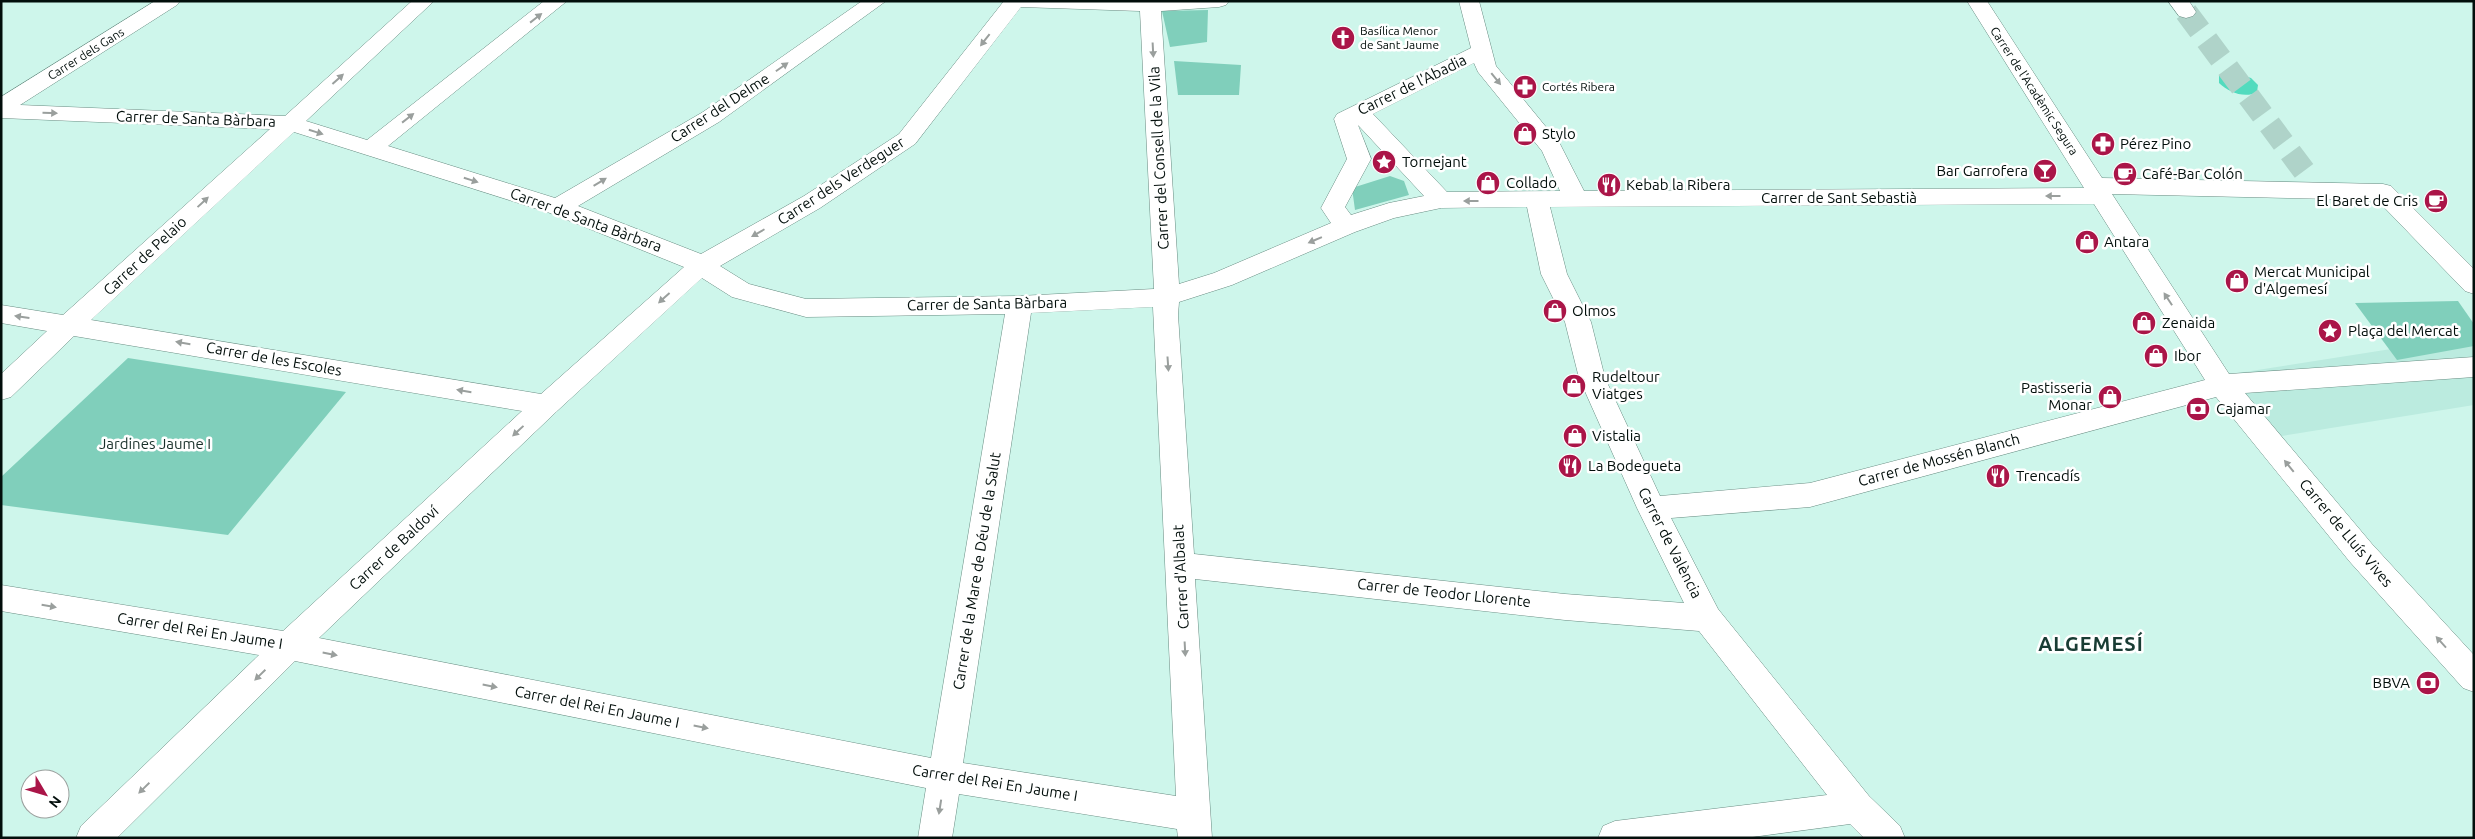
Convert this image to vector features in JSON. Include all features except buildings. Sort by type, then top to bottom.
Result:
[{"type":"street","name":"Carrer dels Gans","points":[[1,107],[170,1]]},
{"type":"street","name":"Carrer de Pelaio","points":[[1,390],[70,324],[424,1]]},
{"type":"street","points":[[370,149],[556,1]]},
{"type":"street","name":"Carrer del Delme","points":[[558,207],[711,117],[876,1]]},
{"type":"street","points":[[1015,1],[1150,3],[1218,1]]},
{"type":"street","name":"Carrer dels Verdeguer","points":[[700,266],[812,202],[907,139],[1015,1]]},
{"type":"street","points":[[1469,1],[1486,67],[1552,148],[1576,200]]},
{"type":"street","name":"Carrer de l'Acadèmic Segura","points":[[1977,1],[2096,187]]},
{"type":"street","name":"Carrer del Consell de la Vila","points":[[1150,3],[1166,306]]},
{"type":"street","name":"Carrer de l'Abadia","points":[[1346,226],[1333,208],[1359,159],[1344,119],[1482,51]]},
{"type":"street","name":"Carrer de Santa Bàrbara","points":[[1,112],[289,123],[558,207],[685,256],[741,291],[806,308],[1019,305],[1166,306],[1223,279],[1346,226]]},
{"type":"street","points":[[1359,112],[1441,200]]},
{"type":"street","points":[[2096,187],[2314,185],[2383,192],[2474,285]]},
{"type":"street","points":[[2096,187],[2222,385],[2474,367]]},
{"type":"street","name":"Carrer de Sant Sebastià","points":[[1346,226],[1389,212],[1441,200],[1537,201],[2096,187]]},
{"type":"street","name":"Carrer de València","points":[[1537,201],[1554,274],[1578,322],[1592,378],[1651,508],[1707,618],[1857,808],[1888,838]]},
{"type":"street","name":"Carrer de Baldoví","points":[[93,838],[289,646],[546,405],[700,266]]},
{"type":"street","name":"Carrer de la Mare de Déu de la Salut","points":[[935,838],[1019,305]]},
{"type":"street","name":"Carrer d'Albalat","points":[[1166,306],[1194,826]]},
{"type":"street","name":"Carrer de les Escoles","points":[[1,314],[70,324],[546,405]]},
{"type":"street","name":"Carrer de Mossén Blanch","points":[[1651,508],[1810,494],[2222,385]]},
{"type":"street","name":"Carrer de Lluís Vives","points":[[2222,385],[2269,438],[2361,553],[2474,678]]},
{"type":"street","name":"Carrer de Teodor Llorente","points":[[1180,565],[1565,607],[1707,618]]},
{"type":"street","name":"Carrer del Rei En Jaume I","points":[[1,598],[289,646],[1194,826]]},
{"type":"street","points":[[1615,838],[1857,808]]},
{"type":"shaded area","points":[[2232,72],[2251,78],[2258,85],[2257,92],[2247,95],[2237,94],[2219,83],[2219,76]]},
{"type":"shaded area","points":[[2474,336],[2474,405],[2269,438],[2219,376]]},
{"type":"green space","points":[[1208,10],[1207,42],[1170,47],[1162,11]]},
{"type":"green space","points":[[1174,61],[1241,65],[1239,95],[1178,95]]},
{"type":"green space","points":[[1390,176],[1404,181],[1409,195],[1355,210],[1352,188]]},
{"type":"green space","points":[[2458,301],[2474,324],[2474,346],[2397,360],[2355,303]]},
{"type":"green space","name":"Jardines Jaume I","points":[[128,358],[346,392],[228,535],[1,505],[1,477]]},
{"type":"tunnel","points":[[2186,12],[2310,179]]},
{"type":"place","name":"Basílica Menor de Sant Jaume","points":[[1343,38]]},
{"type":"place","name":"Cortés Ribera","points":[[1525,87]]},
{"type":"place","name":"Stylo","points":[[1525,134]]},
{"type":"place","name":"Pérez Pino","points":[[2103,144]]},
{"type":"place","name":"Tornejant","points":[[1384,162]]},
{"type":"place","name":"Bar Garrofera","points":[[2045,171]]},
{"type":"place","name":"Café-Bar Colón","points":[[2125,174]]},
{"type":"place","name":"Collado","points":[[1488,183]]},
{"type":"place","name":"Kebab la Ribera","points":[[1609,185]]},
{"type":"place","name":"El Baret de Cris","points":[[2436,201]]},
{"type":"place","name":"Antara","points":[[2087,242]]},
{"type":"place","name":"Mercat Municipal d'Algemesí","points":[[2237,281]]},
{"type":"place","name":"Olmos","points":[[1555,311]]},
{"type":"place","name":"Zenaida","points":[[2144,323]]},
{"type":"place","name":"Plaça del Mercat","points":[[2330,331]]},
{"type":"place","name":"Ibor","points":[[2156,356]]},
{"type":"place","name":"Rudeltour Viatges","points":[[1574,386]]},
{"type":"place","name":"Pastisseria Monar","points":[[2110,397]]},
{"type":"place","name":"Cajamar","points":[[2198,409]]},
{"type":"place","name":"Vistalia","points":[[1575,436]]},
{"type":"place","name":"La Bodegueta","points":[[1570,466]]},
{"type":"place","name":"Trencadís","points":[[1998,476]]},
{"type":"place","name":"BBVA","points":[[2428,683]]},
{"type":"district","name":"ALGEMESÍ","points":[[2091,644]]}]
